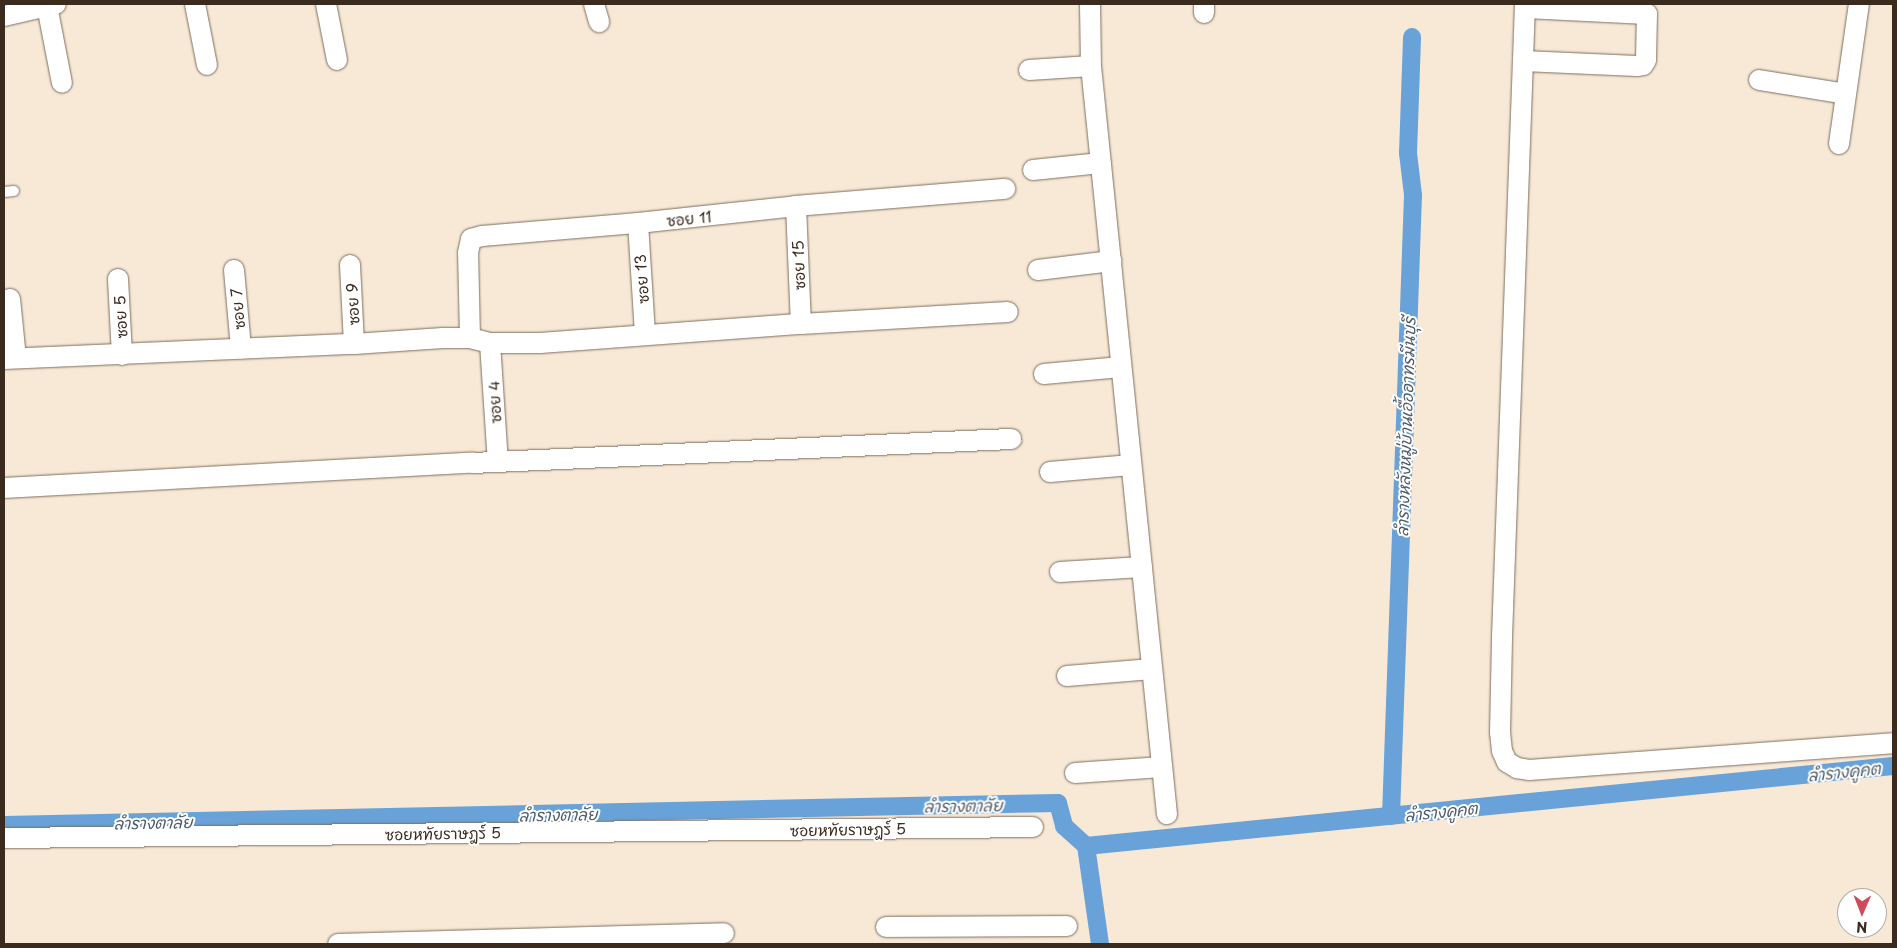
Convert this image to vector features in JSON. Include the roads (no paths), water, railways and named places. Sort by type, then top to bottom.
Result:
[{"type":"street","points":[[194,4],[207,65]]},
{"type":"street","points":[[326,4],[337,60]]},
{"type":"street","points":[[1090,4],[1091,66],[1167,814]]},
{"type":"street","points":[[1839,144],[1859,4]]},
{"type":"street","points":[[4,16],[51,5],[62,83]]},
{"type":"street","points":[[1523,61],[1643,65],[1646,60],[1647,14],[1642,12],[1525,6],[1502,638],[1500,732],[1502,751],[1507,762],[1517,768],[1528,770],[1893,743]]},
{"type":"street","points":[[1029,70],[1091,66]]},
{"type":"street","points":[[1759,80],[1846,94]]},
{"type":"street","points":[[1033,170],[1101,163]]},
{"type":"street","name":"ซอย 11","points":[[470,338],[468,253],[471,239],[482,236],[638,223],[796,206],[1005,189]]},
{"type":"street","name":"ซอย 15","points":[[796,206],[801,324]]},
{"type":"street","name":"ซอย 13","points":[[638,223],[645,334]]},
{"type":"street","points":[[1038,270],[1111,261]]},
{"type":"street","name":"ซอย 9","points":[[350,264],[354,344]]},
{"type":"street","name":"ซอย 7","points":[[234,270],[241,349]]},
{"type":"street","name":"ซอย 5","points":[[118,278],[122,355]]},
{"type":"street","points":[[10,299],[10,359],[354,344],[443,338],[470,338],[490,342],[540,343],[645,334],[1008,312]]},
{"type":"street","name":"ซอย 4","points":[[490,342],[498,462]]},
{"type":"street","points":[[1044,374],[1121,367]]},
{"type":"street","points":[[4,488],[1011,438]]},
{"type":"street","points":[[1050,472],[1131,465]]},
{"type":"street","points":[[1060,572],[1142,568]]},
{"type":"street","points":[[1067,676],[1152,669]]},
{"type":"street","points":[[1076,773],[1162,767]]},
{"type":"street","name":"ซอยหทัยราษฎร์ 5","points":[[4,838],[1033,827]]},
{"type":"street","points":[[886,927],[961,936],[1067,926]]},
{"type":"street","points":[[338,944],[724,933]]},
{"type":"waterway","name":"ลำรางหลังหมู่บ้านเอื้ออาทรมีนบุรี","points":[[1391,816],[1413,195],[1408,153],[1412,37]]},
{"type":"waterway","name":"ลำรางคูคต","points":[[1100,944],[1086,846],[1893,766]]},
{"type":"waterway","name":"ลำรางตาลัย","points":[[4,825],[1058,803],[1064,826],[1086,846]]}]
